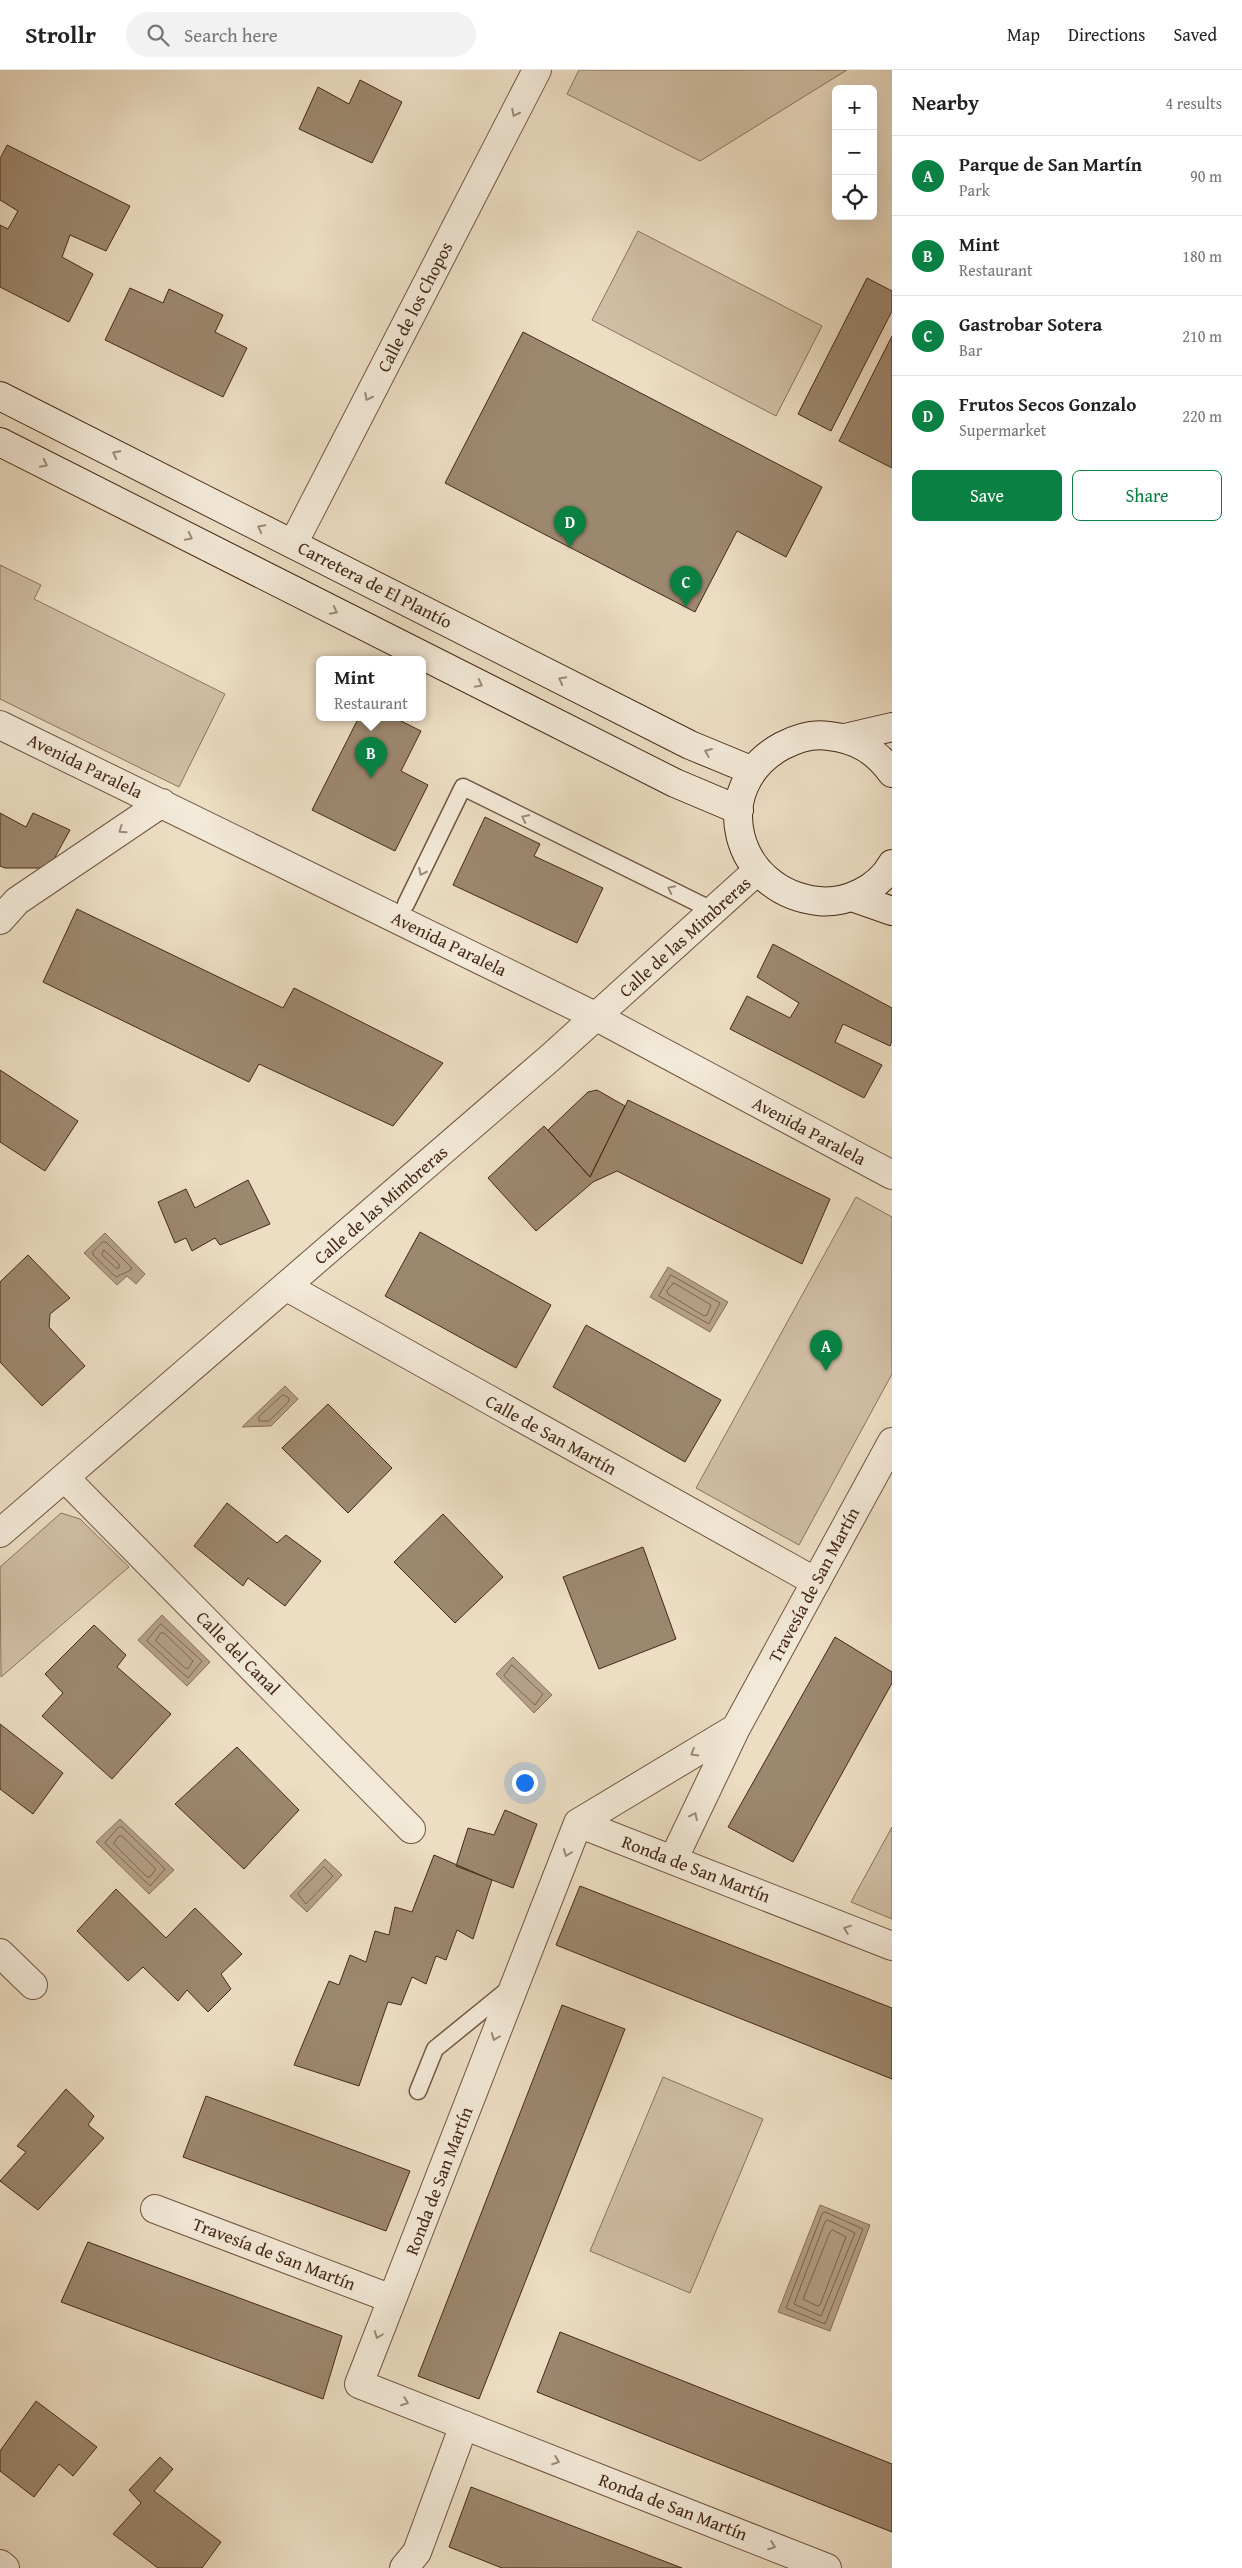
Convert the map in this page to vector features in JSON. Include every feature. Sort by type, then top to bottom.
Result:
[{"type":"street","name":"Calle de los Chopos","points":[[293,544],[537,70]]},
{"type":"street","name":"Carretera de El Plantío","points":[[0,396],[690,745],[753,771]]},
{"type":"street","points":[[0,442],[424,656]]},
{"type":"street","points":[[426,657],[666,778],[739,810]]},
{"type":"street","name":"Avenida Paralela","points":[[0,725],[595,1016],[892,1175]]},
{"type":"street","points":[[846,738],[892,727]]},
{"type":"street","points":[[892,773],[883,761],[866,747],[846,738],[820,734],[794,739],[771,752],[753,771],[743,790],[739,810],[740,832],[744,846],[757,871],[776,889],[800,899],[826,902],[852,897],[872,886],[892,864]]},
{"type":"street","points":[[0,920],[17,901],[162,803]]},
{"type":"street","name":"Calle de las Mimbreras","points":[[0,1533],[287,1288],[595,1016],[610,1005],[757,871]]},
{"type":"street","points":[[852,897],[892,911]]},
{"type":"street","name":"Calle de San Martín","points":[[287,1288],[816,1582]]},
{"type":"street","name":"Travesía de San Martín","points":[[673,1860],[736,1728],[892,1442]]},
{"type":"street","name":"Calle del Canal","points":[[64,1478],[411,1828]]},
{"type":"street","points":[[578,1823],[736,1728]]},
{"type":"street","name":"Ronda de San Martín","points":[[827,2568],[359,2384],[578,1823],[892,1946]]},
{"type":"street","points":[[0,1953],[33,1984]]},
{"type":"street","name":"Travesía de San Martín","points":[[156,2209],[392,2299]]},
{"type":"street","points":[[404,2568],[417,2552],[464,2425]]},
{"type":"street","points":[[0,2564],[5,2568]]},
{"type":"lane","points":[[406,904],[463,787],[714,911]]},
{"type":"lane","points":[[418,2092],[434,2049],[516,1983]]},
{"type":"shaded area","points":[[579,70],[847,70],[700,161],[567,94]]},
{"type":"shaded area","points":[[638,231],[822,326],[776,416],[592,320]]},
{"type":"shaded area","points":[[0,565],[41,585],[34,599],[225,694],[179,787],[0,699]]},
{"type":"shaded area","points":[[856,1197],[892,1217],[892,1374],[799,1545],[696,1488]]},
{"type":"shaded area","points":[[61,1513],[80,1519],[129,1567],[1,1677],[0,1567]]},
{"type":"shaded area","points":[[892,1827],[892,1919],[851,1902]]},
{"type":"shaded area","points":[[663,2077],[763,2119],[690,2293],[590,2251]]},
{"type":"water","points":[[105,1233],[145,1274],[136,1284],[127,1276],[117,1285],[84,1253]]},
{"type":"water","points":[[668,1267],[728,1302],[710,1332],[650,1297]]},
{"type":"water","points":[[285,1386],[298,1399],[271,1426],[242,1427]]},
{"type":"water","points":[[162,1615],[210,1662],[187,1686],[138,1640]]},
{"type":"water","points":[[513,1657],[552,1695],[534,1713],[496,1674]]},
{"type":"water","points":[[120,1819],[174,1870],[149,1894],[96,1842]]},
{"type":"water","points":[[325,1859],[342,1875],[307,1912],[290,1896]]},
{"type":"water","points":[[820,2205],[870,2225],[830,2331],[778,2312]]},
{"type":"building","points":[[360,80],[402,102],[372,163],[299,129],[318,87],[349,104]]},
{"type":"building","points":[[7,145],[130,206],[106,251],[70,235],[62,257],[93,274],[69,322],[0,287],[0,225],[8,229],[18,211],[0,200],[0,159]]},
{"type":"building","points":[[867,278],[892,291],[892,311],[831,431],[798,414]]},
{"type":"building","points":[[130,288],[163,303],[169,289],[223,315],[215,332],[247,348],[223,397],[105,340]]},
{"type":"building","points":[[523,332],[822,487],[786,557],[737,531],[695,612],[445,483]]},
{"type":"building","points":[[892,336],[892,468],[839,441]]},
{"type":"building","points":[[357,721],[401,721],[421,731],[401,771],[428,785],[395,851],[312,810]]},
{"type":"building","points":[[0,813],[26,827],[33,813],[70,830],[49,868],[5,868],[0,866]]},
{"type":"building","points":[[485,817],[540,844],[534,856],[603,888],[577,943],[453,885]]},
{"type":"building","points":[[77,909],[283,1008],[294,988],[443,1063],[393,1126],[259,1064],[249,1082],[43,982]]},
{"type":"building","points":[[773,944],[892,1008],[892,1041],[890,1046],[843,1024],[835,1042],[882,1065],[864,1098],[730,1029],[747,996],[790,1018],[799,1003],[757,977]]},
{"type":"building","points":[[0,1070],[78,1121],[45,1171],[0,1142]]},
{"type":"building","points":[[597,1090],[625,1106],[590,1177],[548,1130],[588,1092]]},
{"type":"building","points":[[628,1100],[830,1199],[802,1264],[617,1171],[593,1182],[536,1231],[488,1178],[544,1126],[590,1177]]},
{"type":"building","points":[[248,1180],[270,1224],[220,1245],[215,1238],[192,1251],[186,1238],[175,1243],[158,1202],[186,1189],[195,1208]]},
{"type":"building","points":[[420,1232],[551,1305],[516,1368],[385,1296]]},
{"type":"building","points":[[28,1255],[70,1298],[50,1314],[49,1327],[85,1366],[42,1406],[0,1362],[0,1282]]},
{"type":"building","points":[[586,1325],[721,1400],[685,1462],[553,1387]]},
{"type":"building","points":[[328,1404],[392,1468],[348,1513],[282,1448]]},
{"type":"building","points":[[227,1503],[277,1543],[286,1535],[321,1561],[285,1606],[248,1578],[243,1586],[194,1546]]},
{"type":"building","points":[[443,1514],[503,1577],[455,1623],[394,1562]]},
{"type":"building","points":[[643,1547],[676,1639],[599,1669],[563,1577]]},
{"type":"building","points":[[94,1625],[126,1655],[117,1667],[171,1714],[112,1779],[42,1716],[63,1693],[45,1674]]},
{"type":"building","points":[[835,1637],[892,1672],[892,1683],[793,1862],[728,1827]]},
{"type":"building","points":[[0,1724],[63,1773],[33,1814],[0,1789]]},
{"type":"building","points":[[237,1747],[299,1810],[244,1869],[175,1804]]},
{"type":"building","points":[[505,1810],[537,1824],[513,1888],[456,1866],[468,1828],[494,1835]]},
{"type":"building","points":[[434,1855],[492,1880],[473,1939],[457,1930],[446,1960],[436,1956],[426,1984],[412,1977],[401,2005],[388,2002],[359,2086],[294,2065],[329,1981],[339,1985],[350,1955],[366,1962],[375,1931],[389,1935],[395,1907],[412,1912]]},
{"type":"building","points":[[580,1886],[892,2008],[892,2079],[556,1945]]},
{"type":"building","points":[[116,1889],[166,1938],[195,1908],[242,1954],[221,1974],[231,1989],[208,2012],[187,1990],[178,2001],[143,1967],[128,1981],[77,1931]]},
{"type":"building","points":[[562,2005],[625,2029],[479,2399],[418,2376]]},
{"type":"building","points":[[66,2089],[94,2116],[88,2125],[104,2138],[38,2210],[0,2181],[26,2152],[17,2146]]},
{"type":"building","points":[[206,2096],[410,2171],[386,2231],[183,2157]]},
{"type":"building","points":[[88,2242],[342,2336],[323,2399],[61,2302]]},
{"type":"building","points":[[560,2332],[892,2464],[892,2532],[537,2392]]},
{"type":"building","points":[[36,2401],[97,2447],[73,2476],[59,2464],[34,2497],[0,2471],[0,2451]]},
{"type":"building","points":[[160,2457],[173,2469],[154,2491],[221,2542],[202,2568],[158,2568],[113,2534],[141,2503],[129,2490]]},
{"type":"building","points":[[471,2487],[682,2568],[502,2568],[449,2547]]},
{"type":"place","name":"Frutos Secos Gonzalo","points":[[570,547]]},
{"type":"place","name":"Gastrobar Sotera","points":[[686,607]]},
{"type":"place","name":"Mint","points":[[371,778]]},
{"type":"place","name":"Parque de San Martín","points":[[826,1371]]}]
